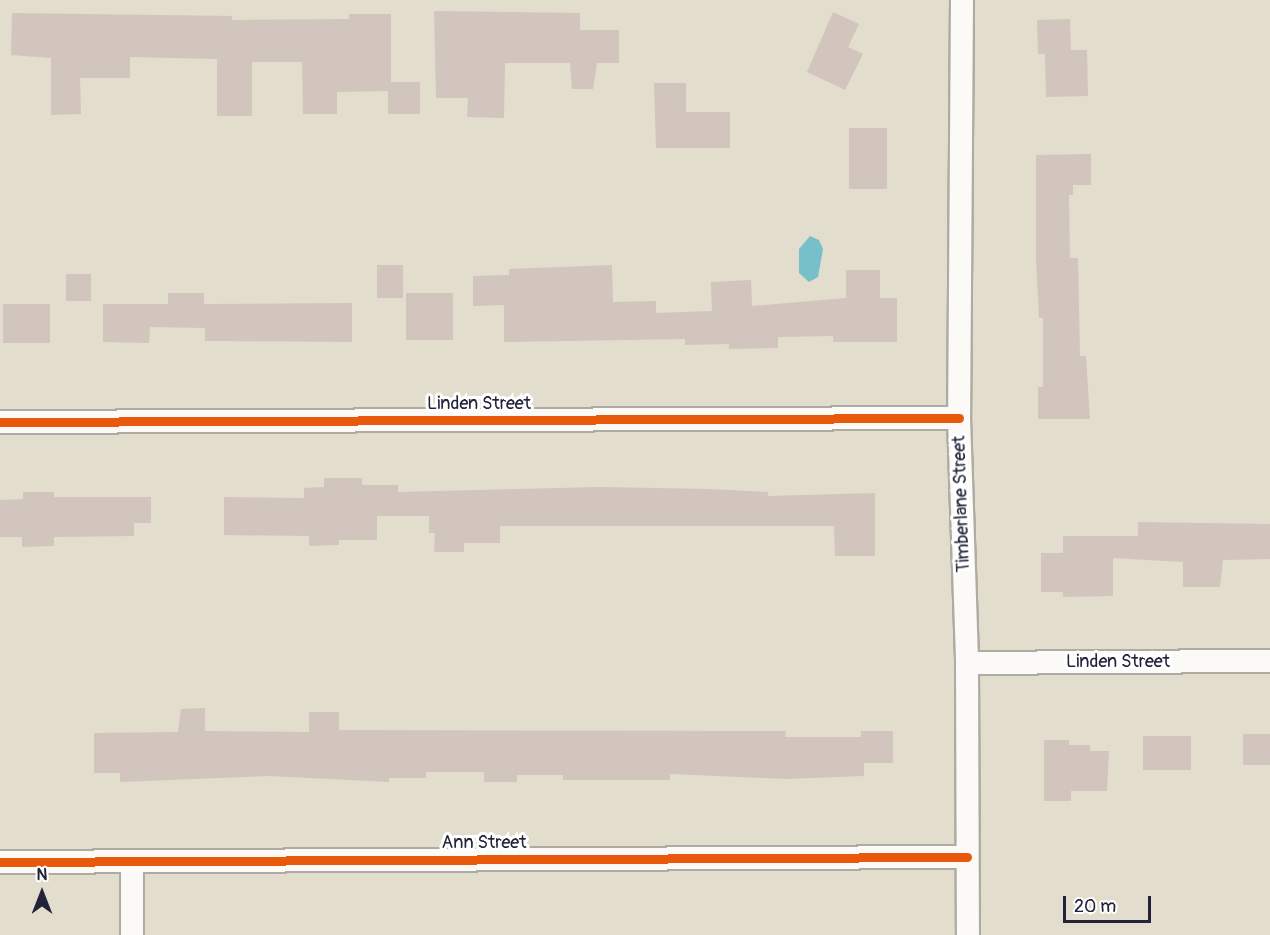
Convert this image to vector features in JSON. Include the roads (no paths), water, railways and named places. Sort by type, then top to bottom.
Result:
[{"type":"street","name":"Timberlane Street","points":[[962,0],[959,418],[967,663],[968,935]]},
{"type":"street","name":"Linden Street","points":[[0,422],[959,418]]},
{"type":"street","name":"Linden Street","points":[[967,663],[1270,661]]},
{"type":"street","name":"Ann Street","points":[[0,862],[967,857]]},
{"type":"street","points":[[132,862],[132,935]]},
{"type":"water","points":[[810,236],[819,240],[823,249],[818,277],[809,282],[799,273],[799,249]]}]
